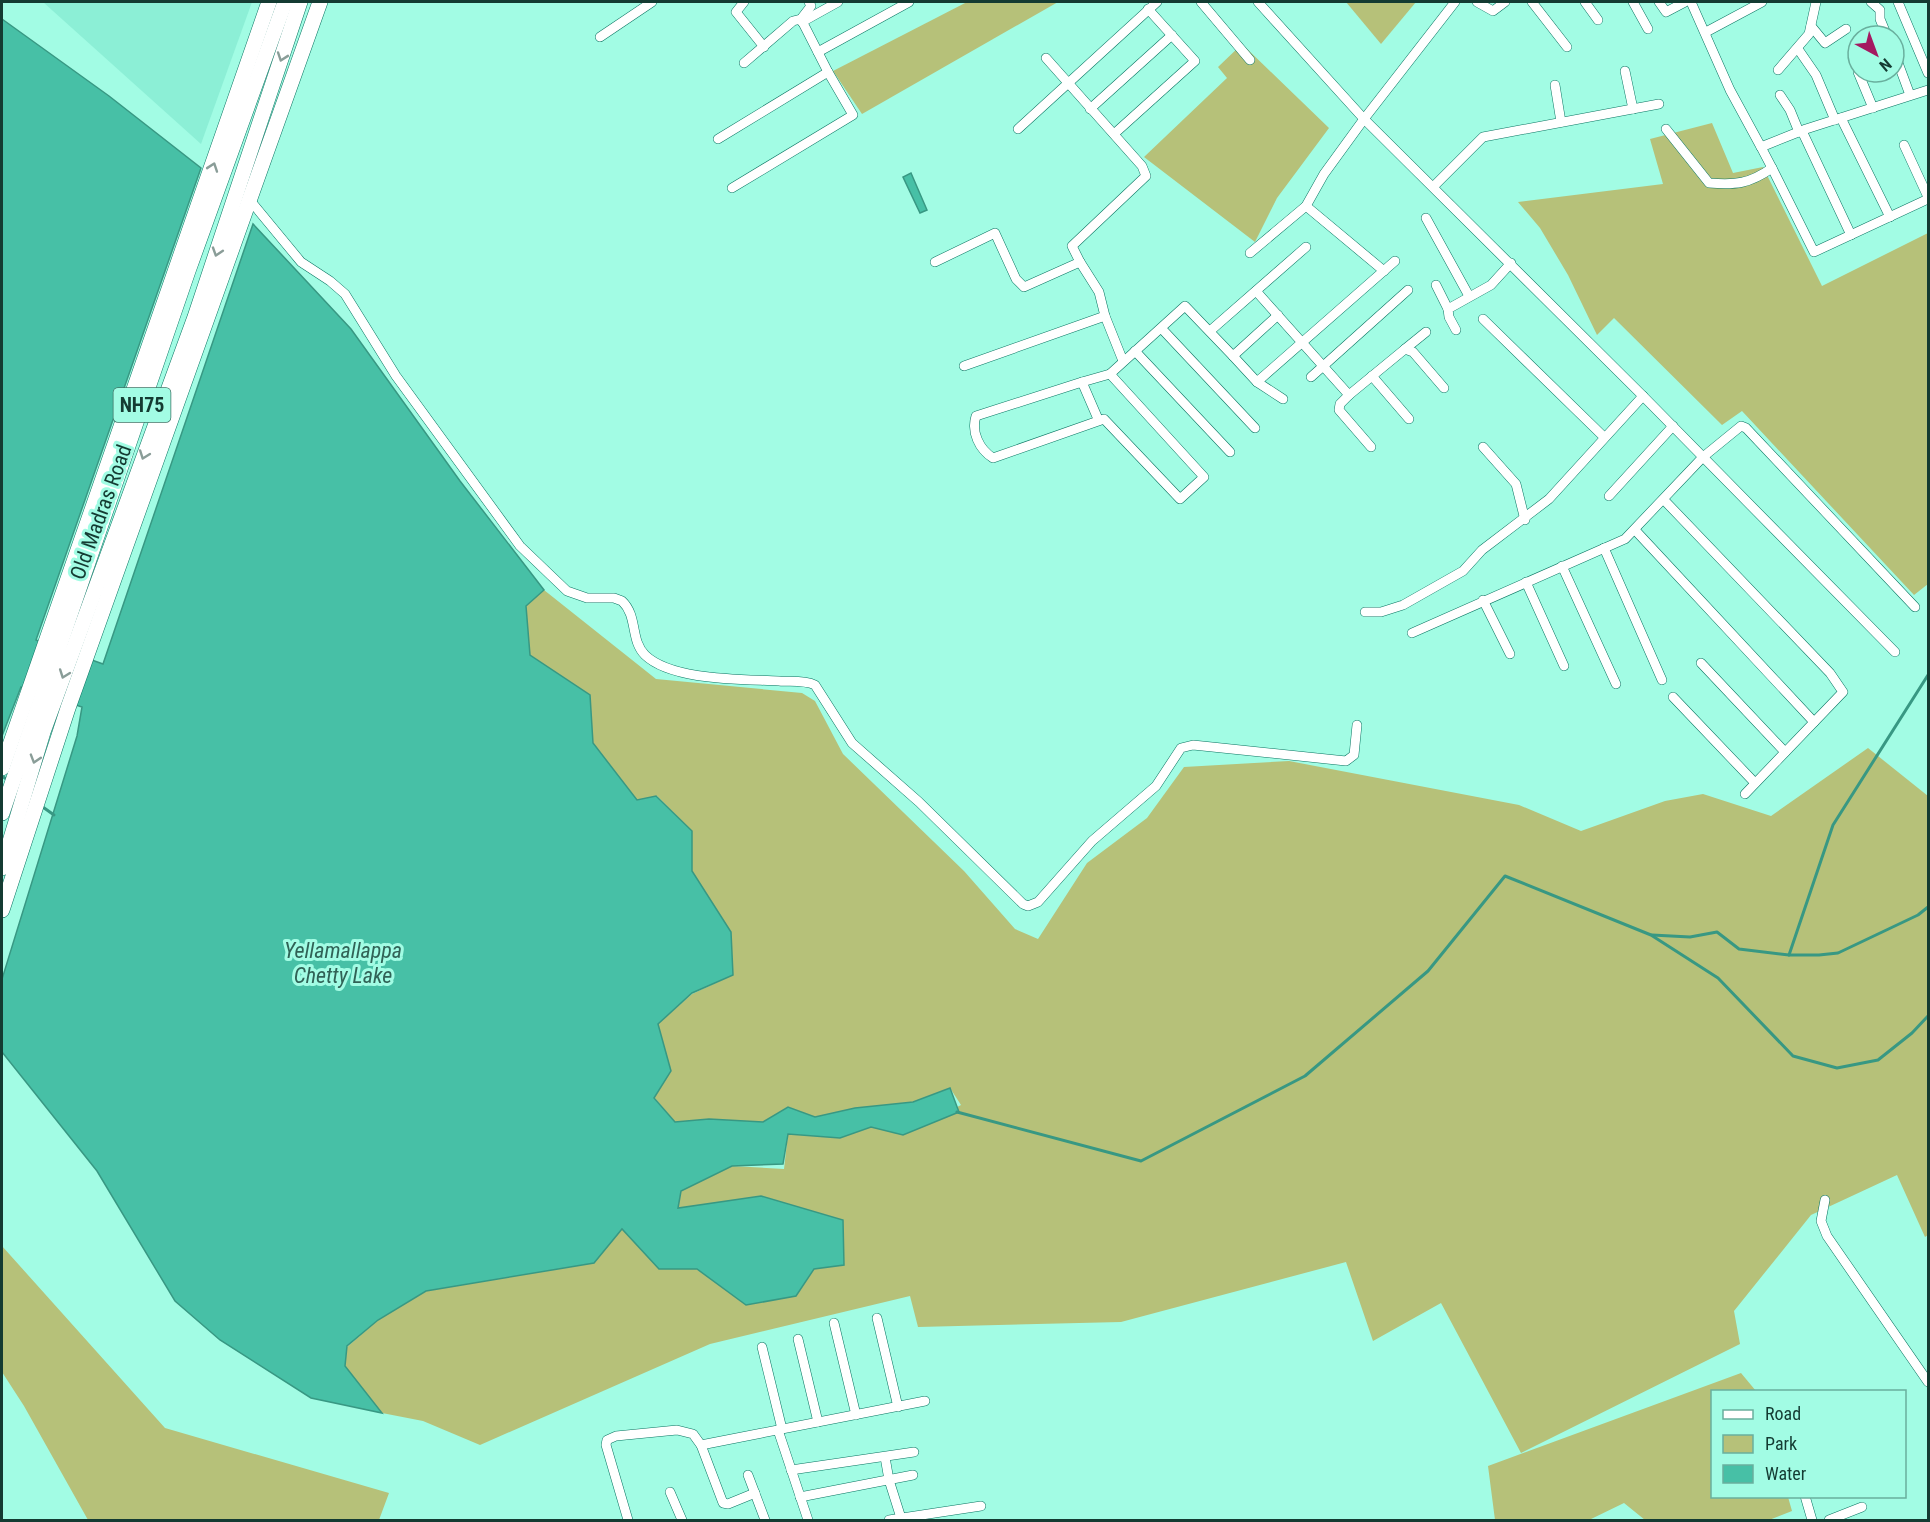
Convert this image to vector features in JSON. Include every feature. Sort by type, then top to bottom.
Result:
[{"type":"main road","points":[[187,258],[269,2]]},
{"type":"main road","name":"Old Madras Road","points":[[2,868],[48,701],[61,641],[187,258],[225,169],[285,2]]},
{"type":"main road","name":"Old Madras Road","points":[[61,641],[195,317],[300,2]]},
{"type":"main road","points":[[2,768],[48,701],[92,646],[320,2]]},
{"type":"main road","points":[[2,910],[48,701]]},
{"type":"main road","name":"Old Madras Road","points":[[2,813],[48,701]]},
{"type":"street","points":[[600,37],[652,2]]},
{"type":"street","points":[[744,2],[736,12],[764,47]]},
{"type":"street","points":[[802,21],[811,6],[809,2]]},
{"type":"street","points":[[744,63],[793,21],[802,21],[838,2]]},
{"type":"street","points":[[818,52],[909,2]]},
{"type":"street","points":[[1018,129],[1157,2]]},
{"type":"street","points":[[1201,2],[1250,60]]},
{"type":"street","points":[[1258,2],[1364,119],[1511,263],[1895,652]]},
{"type":"street","points":[[1250,253],[1306,206],[1324,174],[1364,119],[1455,2]]},
{"type":"street","points":[[1477,2],[1492,11],[1505,2]]},
{"type":"street","points":[[1532,2],[1567,47]]},
{"type":"street","points":[[1585,2],[1598,20]]},
{"type":"street","points":[[1633,2],[1648,29]]},
{"type":"street","points":[[1659,2],[1666,12],[1685,2]]},
{"type":"street","points":[[1706,32],[1762,2]]},
{"type":"street","points":[[1778,70],[1798,49],[1811,26],[1816,2]]},
{"type":"street","points":[[1871,2],[1880,10],[1882,24]]},
{"type":"street","points":[[1898,2],[1929,73]]},
{"type":"street","points":[[1695,4],[1730,90],[1814,252],[1929,198],[1904,145]]},
{"type":"street","points":[[1114,134],[1195,61],[1148,9]]},
{"type":"street","points":[[732,188],[853,115],[802,21]]},
{"type":"street","points":[[1811,26],[1826,44],[1846,29]]},
{"type":"street","points":[[1090,109],[1172,35]]},
{"type":"street","points":[[1798,49],[1816,75],[1890,217]]},
{"type":"street","points":[[1046,58],[1142,166],[1146,176],[1072,246],[1100,292],[1105,316],[1123,361]]},
{"type":"street","points":[[1625,71],[1634,109]]},
{"type":"street","points":[[718,138],[828,72]]},
{"type":"street","points":[[1863,84],[1873,108]]},
{"type":"street","points":[[1906,84],[1910,95]]},
{"type":"street","points":[[1555,85],[1561,122]]},
{"type":"street","points":[[1761,147],[1800,131],[1929,90]]},
{"type":"street","points":[[1780,95],[1790,110],[1851,235]]},
{"type":"street","points":[[1434,186],[1483,137],[1659,104]]},
{"type":"street","points":[[1666,129],[1709,183],[1735,185],[1756,179],[1772,168]]},
{"type":"street","points":[[249,199],[301,262],[330,280],[345,294],[386,362],[467,476],[520,546],[552,580],[576,595],[622,602],[631,613],[639,648],[653,661],[665,666],[712,677],[815,685],[852,743],[919,802],[1023,904],[1028,906],[1038,902],[1092,840],[1146,797],[1181,748],[1193,745],[1346,761],[1354,755],[1357,725]]},
{"type":"street","points":[[1306,206],[1384,271]]},
{"type":"street","points":[[1426,218],[1469,296]]},
{"type":"street","points":[[935,262],[995,233],[1016,279],[1024,287],[1080,262]]},
{"type":"street","points":[[1210,331],[1306,247]]},
{"type":"street","points":[[1257,381],[1395,261]]},
{"type":"street","points":[[1448,309],[1491,285],[1511,263]]},
{"type":"street","points":[[1436,285],[1456,330]]},
{"type":"street","points":[[1311,377],[1408,290]]},
{"type":"street","points":[[1256,291],[1349,395]]},
{"type":"street","points":[[1110,374],[1204,477],[1180,499],[1104,419],[1098,419],[993,458],[983,452],[973,427],[976,416],[1110,374],[1185,306],[1257,381],[1283,399]]},
{"type":"street","points":[[1233,356],[1278,315]]},
{"type":"street","points":[[964,366],[1105,316]]},
{"type":"street","points":[[1483,320],[1604,437]]},
{"type":"street","points":[[1162,328],[1255,428]]},
{"type":"street","points":[[1371,447],[1339,410],[1340,404],[1426,332]]},
{"type":"street","points":[[1405,349],[1413,352],[1444,388]]},
{"type":"street","points":[[1135,351],[1230,452]]},
{"type":"street","points":[[1372,376],[1409,419]]},
{"type":"street","points":[[1082,382],[1098,419]]},
{"type":"street","points":[[1365,612],[1381,612],[1428,592],[1463,572],[1482,550],[1525,520],[1549,499],[1643,396]]},
{"type":"street","points":[[1609,496],[1673,426]]},
{"type":"street","points":[[1412,633],[1624,539],[1704,457],[1735,428],[1741,426],[1746,428],[1915,607]]},
{"type":"street","points":[[1483,447],[1516,484],[1525,520]]},
{"type":"street","points":[[1664,500],[1830,673],[1843,692],[1745,794]]},
{"type":"street","points":[[1635,530],[1814,722]]},
{"type":"street","points":[[1604,548],[1662,680]]},
{"type":"street","points":[[1562,566],[1616,684]]},
{"type":"street","points":[[1526,582],[1564,666]]},
{"type":"street","points":[[1483,600],[1509,654]]},
{"type":"street","points":[[1701,663],[1785,753]]},
{"type":"street","points":[[1673,697],[1755,783]]},
{"type":"street","points":[[1825,1200],[1821,1221],[1827,1236],[1929,1382]]},
{"type":"street","points":[[877,1318],[898,1407]]},
{"type":"street","points":[[834,1323],[856,1415]]},
{"type":"street","points":[[798,1340],[818,1422]]},
{"type":"street","points":[[762,1347],[790,1470],[808,1521]]},
{"type":"street","points":[[701,1445],[925,1401]]},
{"type":"street","points":[[628,1521],[609,1458],[608,1440],[616,1436],[677,1430],[693,1434],[701,1445],[723,1503],[728,1504],[755,1493]]},
{"type":"street","points":[[790,1470],[914,1452]]},
{"type":"street","points":[[885,1457],[889,1480],[901,1518]]},
{"type":"street","points":[[748,1475],[765,1521]]},
{"type":"street","points":[[800,1497],[913,1475]]},
{"type":"street","points":[[670,1492],[682,1521]]},
{"type":"street","points":[[1805,1498],[1812,1521]]},
{"type":"street","points":[[889,1521],[981,1506]]},
{"type":"street","points":[[1829,1521],[1862,1507]]},
{"type":"shaded area","points":[[43,2],[252,2],[201,144]]},
{"type":"green space","points":[[967,2],[1058,2],[862,114],[833,71]]},
{"type":"green space","points":[[1346,2],[1416,2],[1381,44]]},
{"type":"green space","points":[[1242,44],[1329,128],[1277,198],[1255,242],[1144,157],[1227,78],[1218,67]]},
{"type":"green space","points":[[1712,123],[1733,173],[1763,167],[1822,286],[1928,233],[1928,584],[1914,595],[1742,411],[1722,425],[1614,318],[1597,335],[1568,275],[1540,228],[1518,202],[1663,184],[1650,139]]},
{"type":"green space","points":[[544,590],[656,679],[802,693],[815,701],[843,754],[964,871],[1015,929],[1038,939],[1087,863],[1147,818],[1184,767],[1289,761],[1519,805],[1581,831],[1665,801],[1703,794],[1771,816],[1868,748],[1928,796],[1928,1235],[1925,1237],[1897,1175],[1811,1215],[1734,1311],[1740,1344],[1521,1453],[1441,1303],[1373,1341],[1346,1262],[1121,1322],[918,1327],[910,1296],[710,1344],[480,1445],[423,1421],[382,1413],[345,1366],[347,1347],[378,1320],[426,1291],[594,1263],[622,1229],[659,1269],[697,1269],[746,1305],[796,1296],[814,1269],[844,1265],[843,1220],[761,1196],[678,1208],[681,1191],[732,1166],[784,1169],[788,1134],[840,1138],[871,1127],[903,1135],[961,1105],[950,1088],[913,1102],[855,1108],[815,1117],[788,1107],[763,1122],[709,1119],[675,1122],[654,1097],[671,1071],[658,1024],[692,994],[733,975],[731,932],[692,871],[692,831],[657,796],[637,800],[593,743],[590,695],[530,655],[526,606]]},
{"type":"green space","points":[[2,1246],[165,1428],[389,1493],[379,1520],[88,1520],[24,1406],[2,1372]]},
{"type":"green space","points":[[1741,1373],[1755,1390],[1711,1390],[1711,1498],[1788,1498],[1792,1511],[1769,1520],[1645,1520],[1624,1503],[1589,1520],[1495,1520],[1488,1466]]},
{"type":"water","name":"Yellamallappa Chetty Lake","points":[[2,19],[109,96],[201,168],[36,640],[103,664],[253,224],[351,329],[460,481],[544,590],[526,606],[530,655],[590,695],[593,743],[637,800],[656,796],[692,831],[692,871],[731,932],[733,975],[692,993],[658,1024],[671,1071],[654,1098],[675,1122],[709,1119],[763,1122],[788,1107],[815,1117],[855,1108],[913,1102],[950,1088],[959,1112],[903,1135],[871,1127],[840,1138],[788,1134],[783,1164],[732,1166],[681,1191],[678,1208],[761,1196],[843,1220],[844,1265],[814,1269],[796,1296],[746,1305],[697,1269],[659,1269],[622,1229],[594,1263],[426,1291],[378,1320],[347,1346],[345,1366],[382,1413],[311,1398],[220,1340],[175,1301],[97,1171],[2,1052],[2,979],[77,736],[82,707],[21,687],[2,736]]},
{"type":"water","points":[[911,173],[927,210],[920,213],[903,177]]},
{"type":"waterway","points":[[1789,955],[1833,825],[1928,675]]},
{"type":"waterway","points":[[2,776],[9,781]]},
{"type":"waterway","points":[[40,805],[54,815]]},
{"type":"waterway","points":[[957,1112],[1141,1161],[1305,1076],[1428,971],[1505,876],[1651,935],[1718,978],[1793,1056],[1837,1068],[1878,1060],[1912,1033],[1928,1016]]},
{"type":"waterway","points":[[1652,935],[1690,937],[1717,932],[1739,949],[1789,955],[1819,955],[1838,953],[1918,915],[1928,907]]}]
